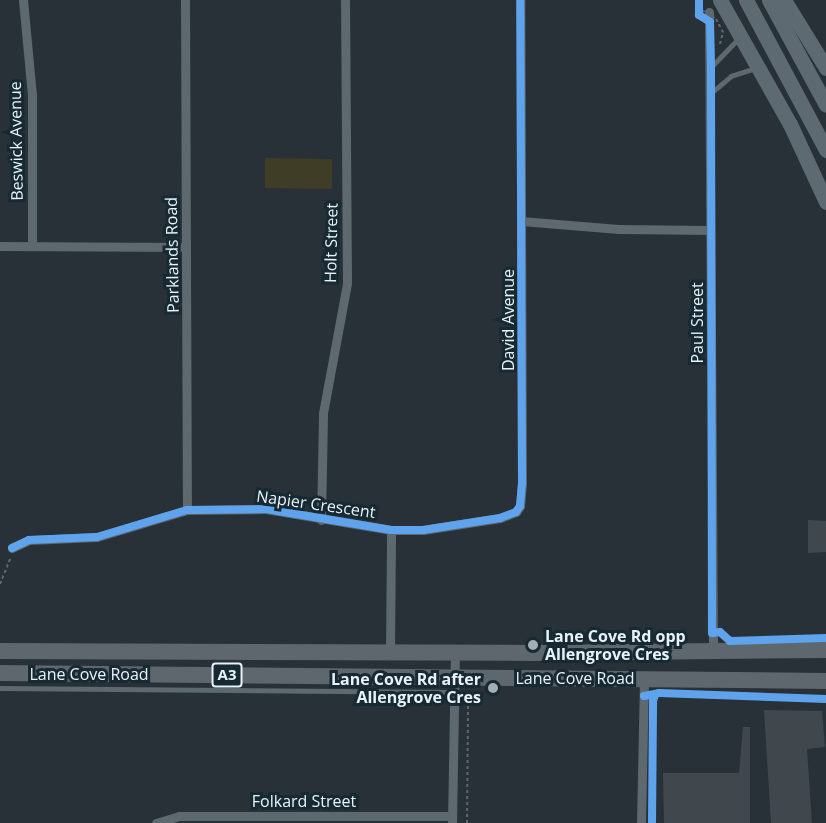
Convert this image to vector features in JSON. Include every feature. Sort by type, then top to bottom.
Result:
[{"type":"highway","name":"Lane Cove Road","points":[[0,651],[390,653],[826,650]]},
{"type":"highway","name":"Lane Cove Road","points":[[0,673],[455,685],[644,679],[826,681]]},
{"type":"main road","points":[[720,0],[795,134],[826,202]]},
{"type":"main road","points":[[746,0],[826,150]]},
{"type":"main road","points":[[769,0],[826,105]]},
{"type":"main road","points":[[784,0],[826,68]]},
{"type":"street","name":"Beswick Avenue","points":[[23,0],[32,95],[32,246]]},
{"type":"street","name":"Parklands Road","points":[[185,0],[187,510]]},
{"type":"street","name":"Holt Street","points":[[321,520],[323,413],[347,283],[345,0]]},
{"type":"street","name":"David Avenue","points":[[391,530],[423,530],[500,518],[516,512],[520,506],[520,0]]},
{"type":"street","name":"Paul Street","points":[[709,17],[713,651]]},
{"type":"street","points":[[521,221],[620,229],[710,230]]},
{"type":"street","points":[[0,246],[186,246]]},
{"type":"street","name":"Napier Crescent","points":[[12,548],[29,540],[97,537],[187,510],[266,509],[391,530],[390,653]]},
{"type":"street","points":[[452,819],[455,652]]},
{"type":"street","points":[[641,823],[644,679]]},
{"type":"street","name":"Folkard Street","points":[[156,823],[179,816],[452,819]]},
{"type":"lane","points":[[711,67],[741,36]]},
{"type":"lane","points":[[711,93],[731,76],[759,68]]},
{"type":"lane","points":[[0,688],[455,685]]},
{"type":"path","points":[[700,0],[699,15],[709,17]]},
{"type":"path","points":[[700,0],[702,10],[716,19],[723,32]]},
{"type":"path","points":[[0,584],[9,565],[12,548]]},
{"type":"path","points":[[467,823],[468,699]]},
{"type":"shaded area","points":[[265,158],[332,159],[332,189],[265,188]]},
{"type":"building","points":[[808,520],[826,521],[826,552],[808,553]]},
{"type":"building","points":[[764,710],[822,711],[825,747],[807,749],[812,823],[771,823]]},
{"type":"building","points":[[743,727],[750,727],[750,823],[664,823],[663,773],[739,773]]},
{"type":"cycle path","points":[[12,548],[29,540],[97,537],[187,510],[266,509],[391,530],[423,530],[500,518],[516,512],[520,506],[522,483],[520,0]]},
{"type":"cycle path","points":[[699,0],[699,15],[710,22],[711,67],[712,633],[720,632],[730,641],[826,638]]},
{"type":"cycle path","points":[[644,696],[659,693],[826,699]]},
{"type":"cycle path","points":[[652,823],[653,701],[655,695]]},
{"type":"place","name":"Lane Cove Rd opp Allengrove Cres","points":[[533,645]]},
{"type":"place","name":"Lane Cove Rd after Allengrove Cres","points":[[493,688]]}]
